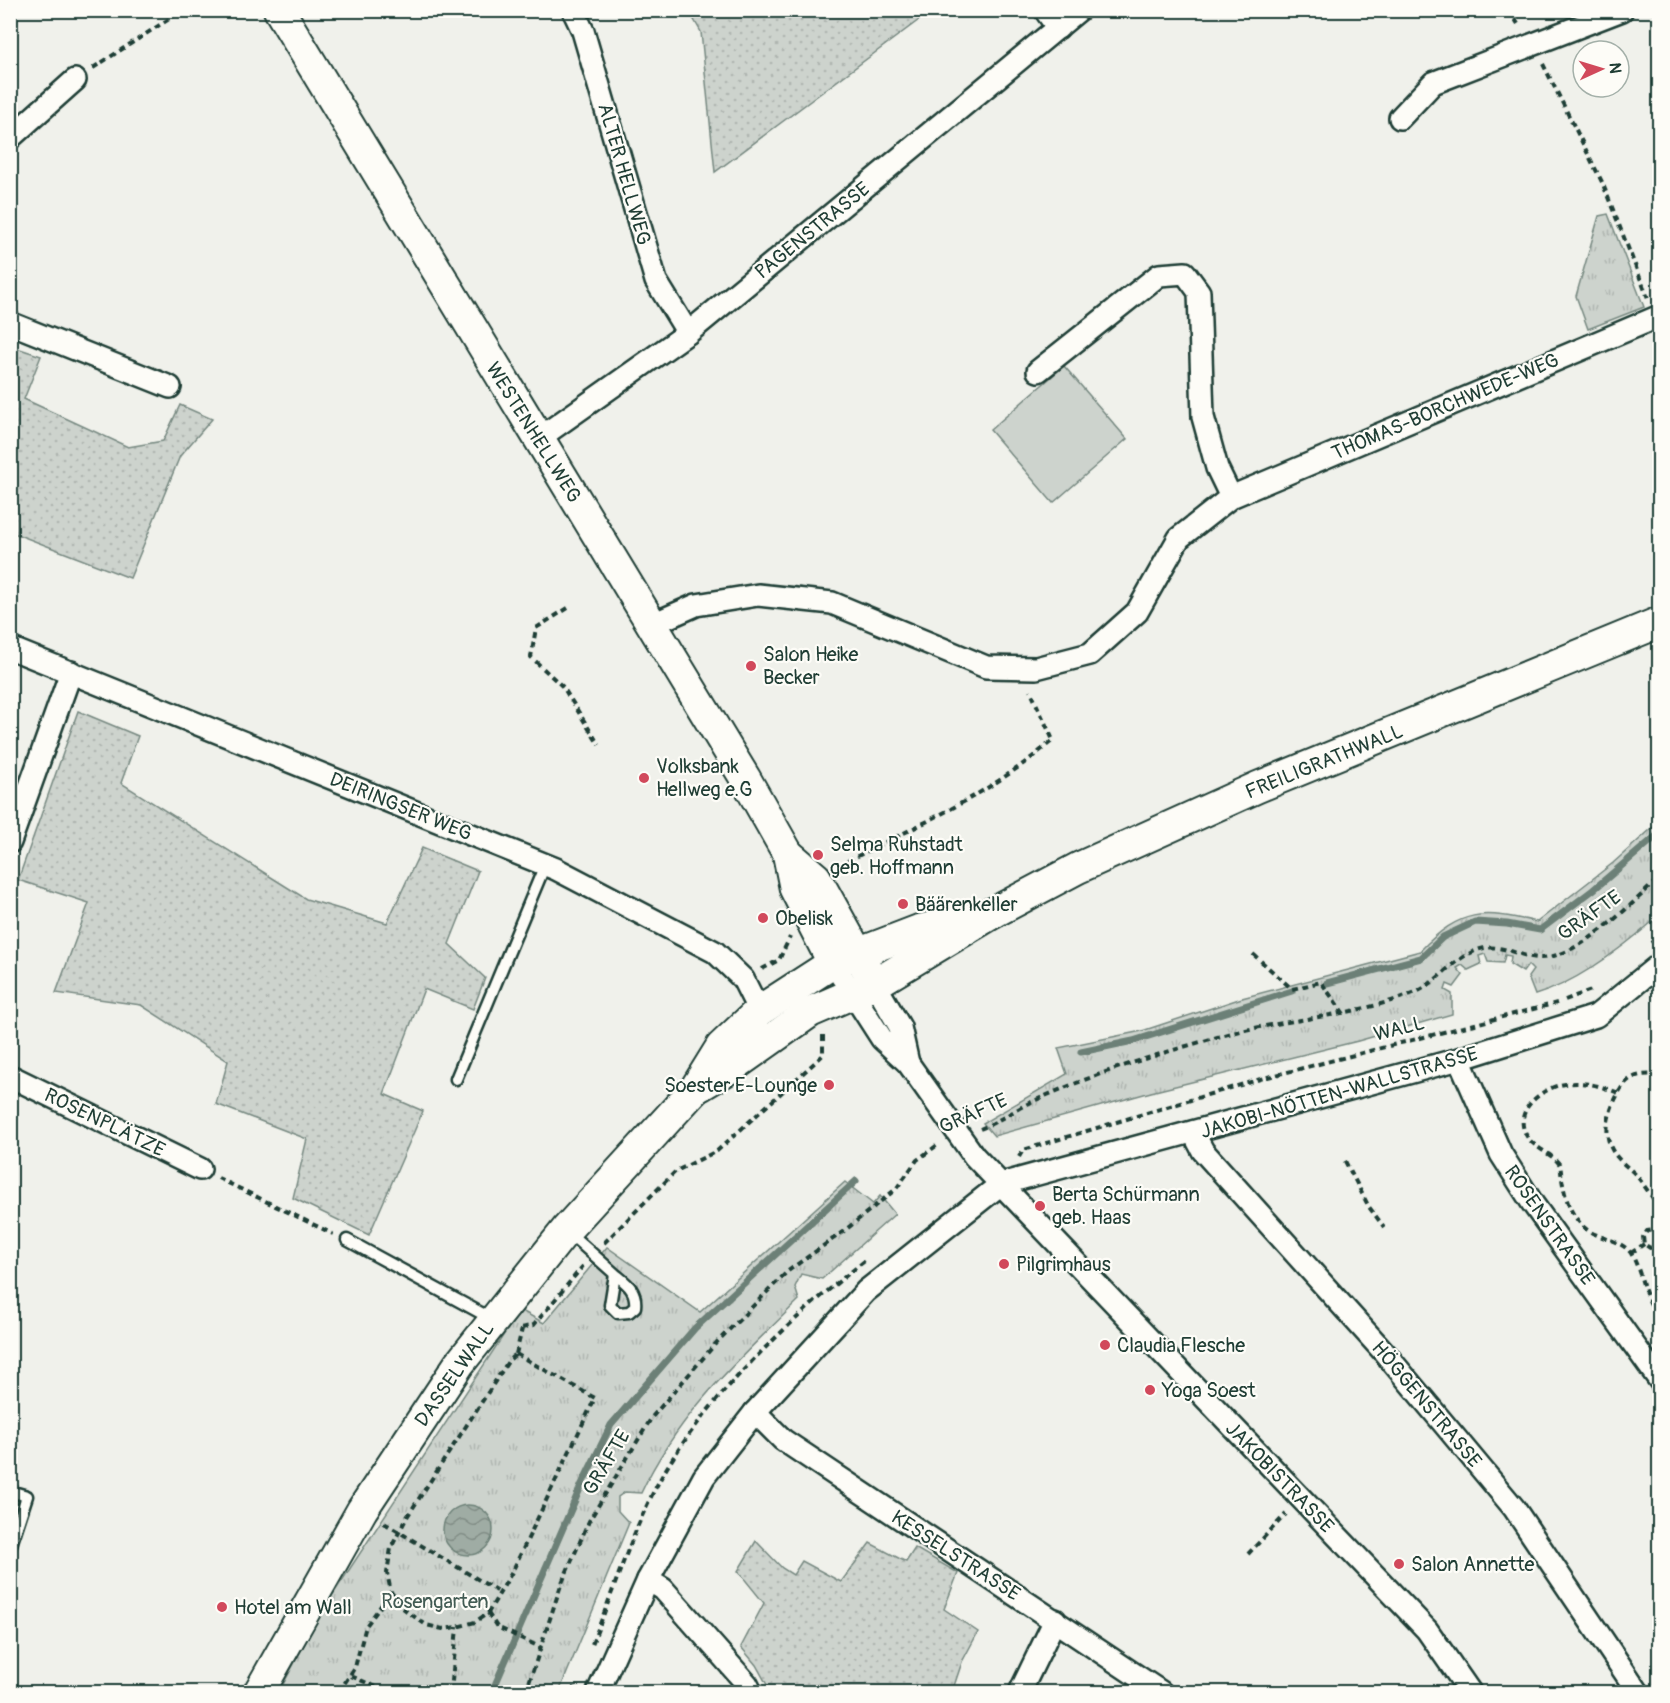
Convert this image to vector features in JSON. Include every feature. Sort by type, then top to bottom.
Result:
[{"type":"street","name":"WESTENHELLWEG","points":[[279,10],[538,439],[653,624],[788,854],[816,878],[845,957]]},
{"type":"street","name":"ALTER HELLWEG","points":[[573,10],[583,31],[656,281],[688,333]]},
{"type":"street","points":[[1045,10],[1058,28]]},
{"type":"street","name":"PAGENSTRASSE","points":[[538,439],[688,333],[1079,10]]},
{"type":"street","points":[[1400,118],[1433,83],[1622,10]]},
{"type":"street","points":[[10,138],[75,80]]},
{"type":"street","points":[[1038,371],[1159,276],[1185,273],[1199,292],[1203,417],[1217,468],[1231,497]]},
{"type":"street","name":"THOMAS-BORCHWEDE-WEG","points":[[653,624],[696,605],[758,595],[832,603],[986,667],[1036,668],[1090,654],[1137,612],[1179,538],[1231,497],[1657,317]]},
{"type":"street","points":[[10,323],[170,387]]},
{"type":"street","name":"FREILIGRATHWALL","points":[[863,989],[993,913],[1078,868],[1161,829],[1659,622]]},
{"type":"street","name":"DEIRINGSER WEG","points":[[10,648],[545,865],[715,952],[743,979],[759,1011]]},
{"type":"street","points":[[10,842],[71,672]]},
{"type":"street","name":"WESTENHELLWEG","points":[[788,854],[795,889],[845,957],[863,989]]},
{"type":"street","name":"FREILIGRATHWALL","points":[[845,957],[919,930],[993,913]]},
{"type":"street","name":"DASSELWALL","points":[[259,1692],[362,1510],[459,1364],[503,1325],[566,1230],[695,1089],[722,1047],[759,1011],[845,957]]},
{"type":"street","name":"JAKOBI-NÖTTEN-WALLSTRASSE","points":[[1001,1184],[1459,1059],[1596,1016],[1659,964]]},
{"type":"street","name":"DASSELWALL","points":[[695,1089],[735,1065],[810,1012],[863,989]]},
{"type":"street","name":"JAKOBISTRASSE","points":[[863,989],[900,1027],[908,1063],[958,1137],[1427,1630],[1470,1692]]},
{"type":"street","name":"ROSENSTRASSE","points":[[1459,1059],[1501,1154],[1533,1204],[1659,1381]]},
{"type":"street","name":"ROSENPLÄTZE","points":[[10,1076],[200,1168]]},
{"type":"street","name":"HÖGGENSTRASSE","points":[[1193,1132],[1203,1151],[1384,1352],[1514,1508],[1638,1692]]},
{"type":"street","points":[[598,1692],[648,1580],[704,1477],[755,1412],[866,1291],[1001,1184]]},
{"type":"street","name":"KESSELSTRASSE","points":[[755,1412],[783,1440],[1161,1692]]},
{"type":"street","points":[[648,1580],[663,1589],[747,1684],[751,1692]]},
{"type":"street","points":[[1020,1692],[1055,1620]]},
{"type":"lane","points":[[456,1079],[545,865]]},
{"type":"lane","points":[[566,1230],[615,1274]]},
{"type":"lane","points":[[347,1240],[503,1325]]},
{"type":"lane","points":[[10,1491],[27,1496],[10,1548]]},
{"type":"path","points":[[75,80],[183,10]]},
{"type":"path","points":[[1509,10],[1534,45],[1602,182],[1657,317]]},
{"type":"path","points":[[568,608],[536,628],[531,657],[563,687],[599,745]]},
{"type":"path","points":[[816,878],[976,797],[1023,766],[1053,740],[1020,668]]},
{"type":"path","name":"GRÄFTE","points":[[526,1692],[561,1585],[589,1521],[652,1417],[717,1342],[788,1271],[844,1231],[896,1189],[917,1160],[934,1146],[993,1124],[1034,1100],[1162,1054],[1225,1035],[1344,1014],[1418,991],[1455,960],[1478,949],[1497,946],[1541,958],[1562,953],[1628,908],[1659,877]]},
{"type":"path","points":[[1648,945],[1659,935]]},
{"type":"path","points":[[1253,954],[1292,989],[1321,982],[1344,1014]]},
{"type":"path","name":"WALL","points":[[1129,1118],[1264,1078],[1560,1002],[1596,988]]},
{"type":"path","points":[[503,1325],[522,1328],[534,1325],[593,1254],[676,1171],[717,1151],[823,1055],[823,1033]]},
{"type":"path","points":[[1659,1075],[1642,1073],[1627,1079],[1618,1092],[1608,1118],[1607,1138],[1616,1157],[1635,1174],[1659,1208]]},
{"type":"path","points":[[1618,1092],[1598,1085],[1573,1082],[1546,1089],[1532,1100],[1524,1112],[1523,1123],[1528,1138],[1560,1165],[1566,1198],[1574,1216],[1586,1229],[1622,1245],[1631,1253],[1644,1291],[1659,1317]]},
{"type":"path","points":[[1345,1161],[1369,1207],[1384,1227]]},
{"type":"path","points":[[200,1168],[347,1240]]},
{"type":"path","points":[[1659,1234],[1654,1230],[1647,1232],[1643,1237],[1644,1244],[1650,1248],[1659,1244]]},
{"type":"path","points":[[1631,1253],[1644,1244]]},
{"type":"path","points":[[516,1354],[595,1398],[512,1572],[488,1613],[475,1622],[457,1627],[443,1629],[426,1625],[404,1609],[391,1592],[387,1573],[391,1548],[509,1360],[516,1354],[522,1328]]},
{"type":"path","points":[[1248,1554],[1301,1498]]},
{"type":"path","points":[[362,1510],[499,1592]]},
{"type":"path","points":[[339,1692],[351,1676],[366,1626],[391,1592]]},
{"type":"path","points":[[488,1613],[497,1627],[542,1648]]},
{"type":"path","points":[[451,1692],[457,1627]]},
{"type":"path","points":[[351,1676],[388,1692]]},
{"type":"green space","points":[[689,11],[931,11],[715,172],[701,32]]},
{"type":"green space","points":[[1608,214],[1644,307],[1588,329],[1576,296],[1599,216]]},
{"type":"green space","points":[[11,346],[41,356],[24,399],[128,447],[163,441],[180,405],[212,419],[180,456],[130,578],[11,532]]},
{"type":"green space","points":[[1064,366],[1127,439],[1053,503],[990,430]]},
{"type":"green space","points":[[78,711],[138,736],[121,783],[306,899],[387,923],[422,848],[478,871],[449,944],[485,978],[473,1009],[424,989],[384,1094],[423,1111],[369,1235],[293,1198],[307,1139],[216,1104],[228,1061],[141,1005],[56,993],[89,903],[18,880]]},
{"type":"green space","points":[[1659,822],[1659,916],[1632,939],[1585,972],[1552,989],[1535,995],[1528,977],[1533,970],[1528,965],[1523,972],[1510,964],[1511,956],[1505,955],[1503,963],[1488,962],[1485,954],[1479,956],[1481,964],[1468,970],[1462,965],[1457,968],[1463,975],[1454,987],[1447,984],[1445,990],[1452,994],[1452,1014],[1358,1041],[1151,1092],[994,1136],[983,1123],[1067,1074],[1058,1048],[1142,1031],[1242,998],[1420,951],[1448,927],[1474,916],[1502,915],[1537,922],[1613,863]]},
{"type":"green space","name":"Rosengarten","points":[[845,1182],[873,1204],[880,1196],[895,1214],[822,1279],[801,1274],[795,1287],[799,1300],[732,1366],[691,1413],[672,1438],[641,1493],[625,1492],[618,1497],[618,1511],[629,1523],[559,1692],[279,1692],[324,1608],[520,1310],[544,1323],[607,1247],[700,1312]]},
{"type":"green space","points":[[756,1541],[782,1568],[793,1575],[802,1561],[841,1582],[870,1543],[906,1562],[915,1548],[958,1573],[944,1609],[978,1632],[962,1662],[952,1692],[771,1692],[756,1665],[741,1647],[764,1603],[738,1571]]},
{"type":"water","points":[[463,1505],[473,1505],[486,1512],[493,1525],[493,1535],[486,1548],[473,1555],[463,1555],[454,1551],[447,1544],[443,1535],[443,1525],[447,1516],[454,1509]]},
{"type":"waterway","points":[[1327,983],[1421,958],[1443,937],[1475,922],[1507,924],[1540,930],[1593,890],[1660,833]]},
{"type":"waterway","points":[[1081,1052],[1133,1041],[1292,991]]},
{"type":"waterway","points":[[492,1692],[582,1484],[611,1425],[695,1328],[856,1181]]},
{"type":"place","name":"Salon Heike Becker","points":[[751,666]]},
{"type":"place","name":"Volksbank Hellweg e.G","points":[[644,778]]},
{"type":"place","name":"Selma Ruhstadt geb. Hoffmann","points":[[818,855]]},
{"type":"place","name":"Bäärenkeller","points":[[903,904]]},
{"type":"place","name":"Obelisk","points":[[763,918]]},
{"type":"place","name":"Soester E-Lounge","points":[[829,1085]]},
{"type":"place","name":"Berta Schürmann geb. Haas","points":[[1040,1206]]},
{"type":"place","name":"Pilgrimhaus","points":[[1004,1264]]},
{"type":"place","name":"Claudia Flesche","points":[[1105,1345]]},
{"type":"place","name":"Yoga Soest","points":[[1150,1390]]},
{"type":"place","name":"Salon Annette","points":[[1399,1564]]},
{"type":"place","name":"Hotel am Wall","points":[[222,1607]]}]
